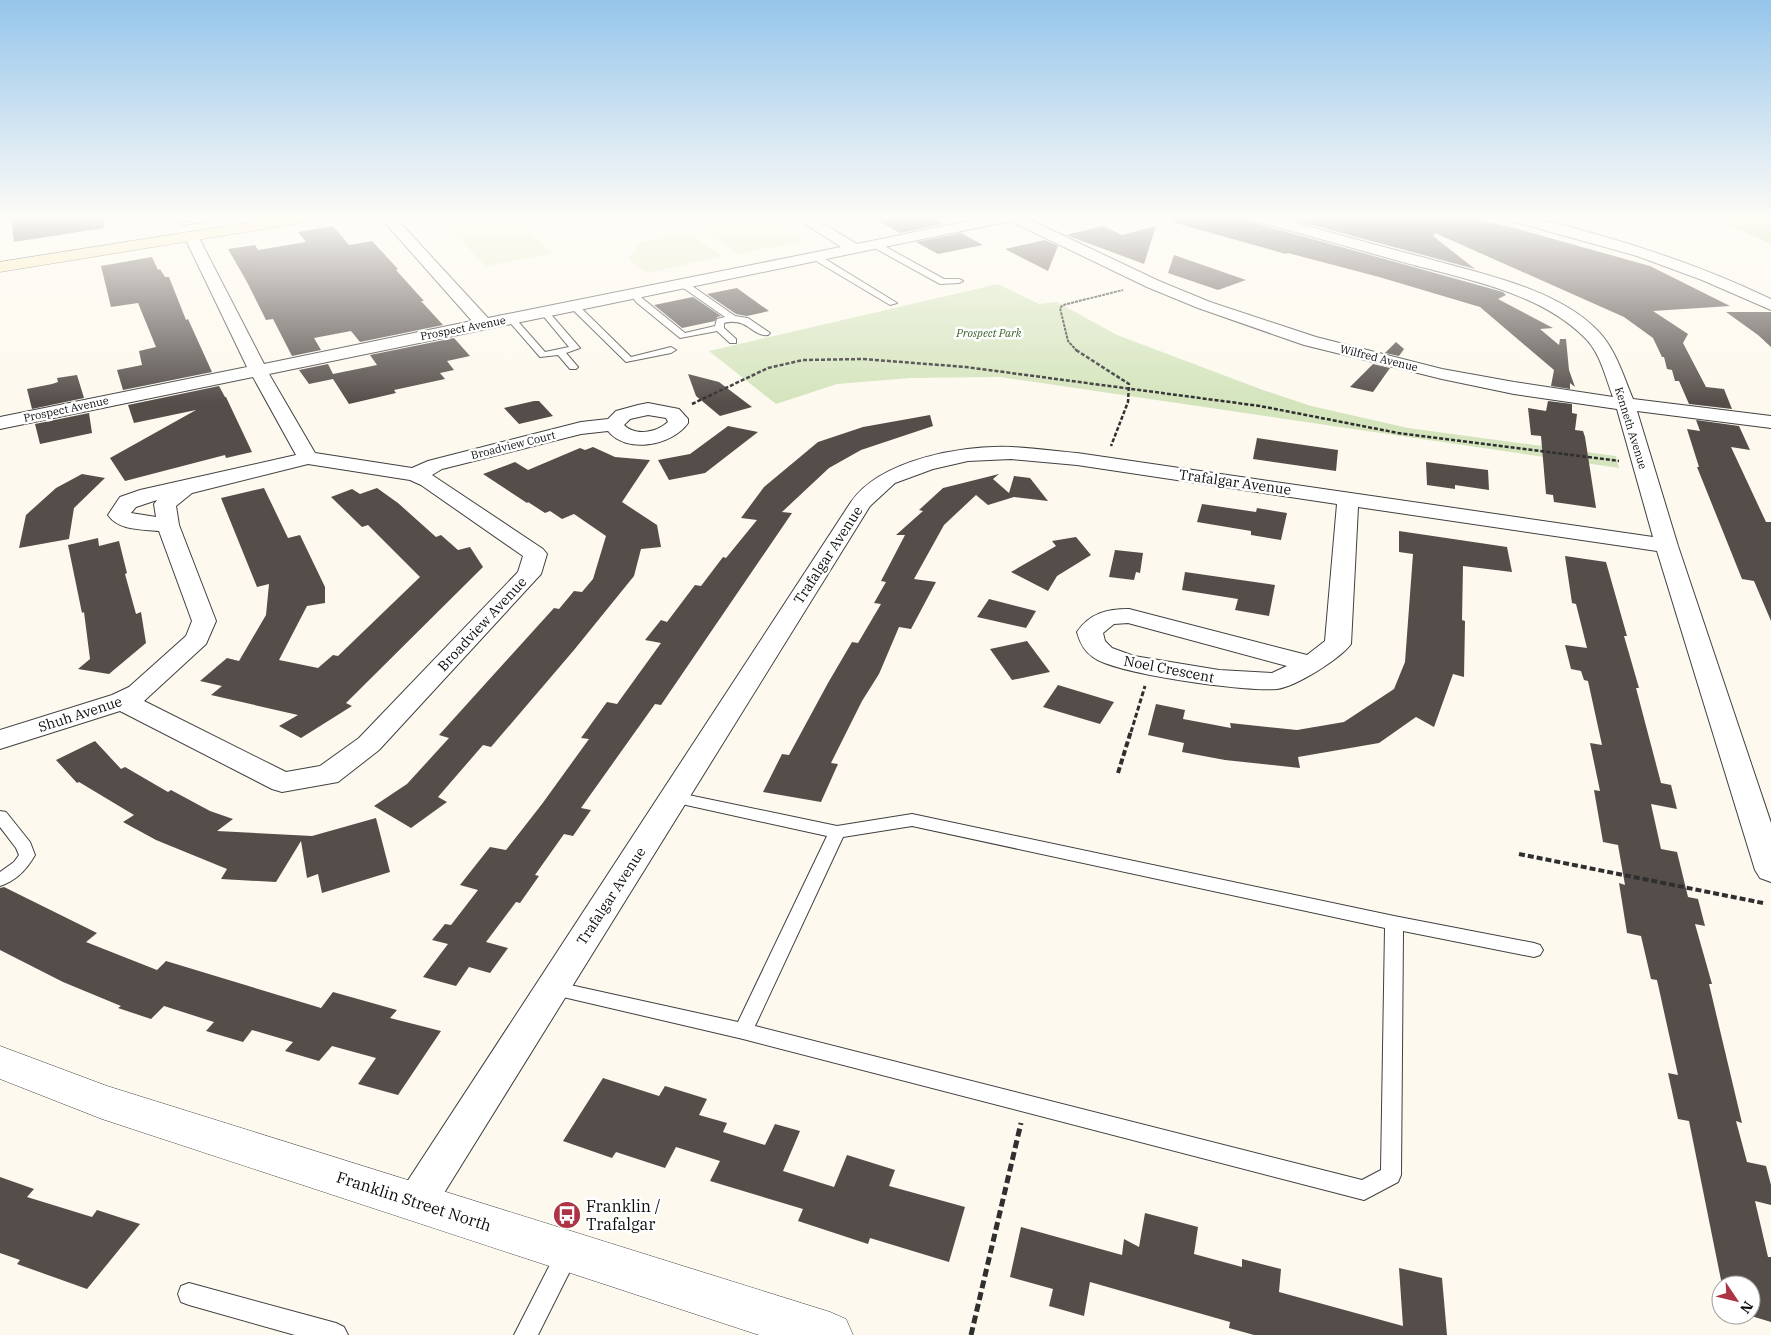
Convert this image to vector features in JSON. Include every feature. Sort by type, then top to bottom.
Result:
[{"type":"street","points":[[212,278],[258,370],[308,458]]},
{"type":"street","points":[[443,278],[484,324]]},
{"type":"street","name":"Prospect Avenue","points":[[0,423],[705,278]]},
{"type":"street","name":"Wilfred Avenue","points":[[1141,278],[1204,305],[1310,341],[1442,374],[1514,388],[1771,422]]},
{"type":"street","name":"Kenneth Avenue","points":[[1481,278],[1519,291],[1548,304],[1572,318],[1590,334],[1608,358],[1625,404],[1667,546],[1771,870]]},
{"type":"street","points":[[1713,278],[1771,305]]},
{"type":"street","name":"Broadview Court","points":[[415,475],[435,465],[453,460],[581,428],[615,424]]},
{"type":"street","name":"Trafalgar Avenue","points":[[417,1201],[862,502],[888,479],[927,464],[968,455],[1010,452],[1077,459],[1667,546]]},
{"type":"street","name":"Broadview Avenue","points":[[122,701],[282,782],[328,775],[368,744],[529,574],[535,554],[428,481],[415,475],[308,458]]},
{"type":"street","name":"Shuh Avenue","points":[[168,525],[129,521],[119,516],[128,502],[148,495],[308,458]]},
{"type":"street","name":"Shuh Avenue","points":[[0,740],[122,701],[139,693],[197,638],[204,621],[168,525],[165,504],[184,488]]},
{"type":"street","name":"Noel Crescent","points":[[1311,664],[1129,616],[1108,616],[1097,623],[1090,632],[1093,643],[1102,653],[1128,663],[1218,678],[1276,681],[1311,664],[1338,644],[1348,499]]},
{"type":"street","name":"Franklin Street North","points":[[0,1062],[102,1102],[417,1201],[830,1335]]},
{"type":"lane","points":[[851,278],[893,303]]},
{"type":"lane","points":[[936,278],[943,282],[959,281]]},
{"type":"lane","points":[[677,284],[732,318],[745,320],[765,333]]},
{"type":"lane","points":[[677,284],[719,324],[733,341]]},
{"type":"lane","points":[[634,293],[639,300],[683,336],[732,318]]},
{"type":"lane","points":[[574,306],[630,360],[671,350]]},
{"type":"lane","points":[[511,319],[543,355],[575,348],[544,312]]},
{"type":"lane","points":[[560,351],[573,367]]},
{"type":"lane","points":[[674,797],[837,832],[912,820],[1394,923],[1534,950]]},
{"type":"lane","points":[[0,816],[24,846],[27,855],[20,866],[0,880]]},
{"type":"lane","points":[[744,1031],[837,832]]},
{"type":"lane","points":[[552,988],[744,1031],[1364,1190],[1391,1175],[1394,923]]},
{"type":"lane","points":[[526,1335],[569,1250]]},
{"type":"lane","points":[[189,1294],[336,1335]]},
{"type":"path","points":[[1109,453],[1128,402],[1129,384],[1079,353],[1068,341],[1060,308],[1063,305],[1153,284]]},
{"type":"path","points":[[687,407],[768,368],[803,360],[830,358],[966,367],[1260,406],[1398,433],[1642,464]]},
{"type":"path","points":[[1118,773],[1146,683]]},
{"type":"path","points":[[1518,854],[1763,903]]},
{"type":"path","points":[[970,1335],[1021,1122]]},
{"type":"green space","name":"Prospect Park","points":[[998,284],[1039,304],[1057,302],[1117,335],[1311,406],[1408,428],[1616,456],[1619,468],[1000,377],[910,378],[837,384],[776,404],[709,351]]},
{"type":"building","points":[[104,278],[170,278],[186,320],[188,319],[212,372],[123,390],[117,370],[142,365],[139,351],[156,347],[138,303],[111,307]]},
{"type":"building","points":[[245,278],[403,278],[443,325],[360,342],[351,331],[314,338],[321,350],[292,356],[273,319],[266,320]]},
{"type":"building","points":[[1184,278],[1241,278],[1246,280],[1218,290]]},
{"type":"building","points":[[1383,278],[1454,278],[1503,292],[1506,295],[1498,299],[1553,328],[1540,329],[1559,345],[1560,339],[1566,339],[1569,370],[1575,387],[1570,383],[1570,389],[1551,386],[1554,370],[1480,307]]},
{"type":"building","points":[[1537,278],[1675,278],[1730,306],[1653,311],[1688,334],[1683,343],[1706,387],[1724,389],[1732,409],[1689,404],[1679,381],[1675,381],[1672,370],[1667,369],[1664,357],[1662,357],[1653,338],[1624,317]]},
{"type":"building","points":[[737,288],[769,311],[747,316],[736,314],[707,294]]},
{"type":"building","points":[[693,297],[721,316],[717,317],[715,321],[682,328],[654,305]]},
{"type":"building","points":[[1726,312],[1771,312],[1771,347],[1758,335]]},
{"type":"building","points":[[454,338],[470,356],[447,361],[454,370],[440,373],[445,379],[394,390],[396,393],[349,404],[333,379],[309,384],[299,370],[328,364],[333,374],[377,365],[370,355]]},
{"type":"building","points":[[1396,342],[1404,349],[1399,356],[1385,353]]},
{"type":"building","points":[[1373,364],[1390,368],[1373,392],[1350,387]]},
{"type":"building","points":[[688,374],[719,382],[752,407],[720,416],[696,396]]},
{"type":"building","points":[[77,375],[84,398],[32,409],[27,389],[58,382],[57,378]]},
{"type":"building","points":[[219,386],[252,452],[226,458],[225,455],[125,481],[110,458],[196,410],[134,423],[128,405]]},
{"type":"building","points":[[539,401],[553,416],[519,424],[504,408]]},
{"type":"building","points":[[1548,401],[1572,404],[1572,413],[1577,414],[1575,430],[1583,431],[1585,437],[1596,508],[1554,502],[1553,495],[1546,494],[1541,436],[1531,435],[1528,408],[1546,411]]},
{"type":"building","points":[[89,413],[92,433],[40,444],[35,424]]},
{"type":"building","points":[[930,415],[933,426],[861,450],[829,468],[782,512],[792,513],[661,705],[655,704],[581,808],[591,810],[573,836],[564,834],[535,875],[539,876],[520,903],[516,902],[486,942],[508,948],[490,973],[469,967],[456,986],[423,977],[448,944],[432,940],[445,924],[451,925],[478,890],[460,885],[490,847],[506,850],[542,804],[589,739],[581,738],[607,702],[617,704],[661,643],[645,640],[661,620],[667,622],[695,585],[701,586],[723,557],[726,558],[757,520],[741,518],[764,487],[818,442],[863,427]]},
{"type":"building","points":[[1696,420],[1739,426],[1750,450],[1731,447],[1766,522],[1771,522],[1771,621],[1754,581],[1742,579],[1697,467],[1699,467],[1687,429],[1700,431]]},
{"type":"building","points":[[728,426],[758,432],[705,473],[669,480],[658,460],[690,454]]},
{"type":"building","points":[[1257,438],[1338,450],[1336,471],[1253,459]]},
{"type":"building","points":[[593,447],[615,457],[650,460],[622,502],[657,525],[661,547],[641,549],[634,576],[574,650],[491,747],[483,745],[438,797],[447,802],[411,828],[374,806],[407,784],[449,738],[439,735],[554,608],[559,609],[574,591],[582,592],[593,579],[606,536],[574,514],[562,519],[550,511],[545,513],[483,474],[515,462],[528,470],[580,448],[585,450]]},
{"type":"building","points":[[1426,462],[1488,470],[1489,490],[1455,485],[1455,489],[1427,485]]},
{"type":"building","points":[[82,474],[105,478],[74,508],[69,539],[19,548],[26,515],[56,488]]},
{"type":"building","points":[[999,474],[993,479],[1009,493],[1014,476],[1030,478],[1048,501],[1014,497],[988,505],[976,495],[944,525],[914,579],[936,582],[911,629],[899,627],[879,674],[862,701],[831,763],[838,764],[821,802],[763,792],[782,754],[789,755],[852,642],[858,643],[881,604],[874,603],[886,582],[881,581],[905,535],[896,535],[923,511],[919,510],[943,488]]},
{"type":"building","points":[[264,488],[288,538],[300,535],[325,587],[325,603],[307,606],[279,660],[318,668],[333,655],[338,656],[420,577],[368,525],[362,527],[331,497],[352,489],[360,494],[377,488],[398,503],[436,537],[441,535],[458,550],[470,547],[483,567],[346,703],[352,706],[301,738],[279,726],[298,715],[211,695],[222,686],[200,681],[227,658],[239,661],[266,615],[269,584],[257,587],[221,498]]},
{"type":"building","points":[[1202,504],[1256,512],[1257,508],[1287,513],[1281,540],[1251,535],[1251,531],[1197,522]]},
{"type":"building","points":[[1399,531],[1507,547],[1512,572],[1463,566],[1462,620],[1465,621],[1464,677],[1453,674],[1434,727],[1416,717],[1379,743],[1298,757],[1300,768],[1225,760],[1182,752],[1184,743],[1148,735],[1156,704],[1185,710],[1183,719],[1231,728],[1230,723],[1297,730],[1344,722],[1394,689],[1405,662],[1413,554],[1399,552]]},
{"type":"building","points":[[1076,537],[1091,555],[1057,576],[1048,591],[1011,572],[1056,546],[1052,541]]},
{"type":"building","points":[[98,538],[99,546],[119,541],[127,573],[125,574],[136,614],[141,612],[146,643],[109,674],[78,669],[90,659],[84,612],[82,613],[68,545]]},
{"type":"building","points":[[1115,550],[1143,553],[1140,573],[1136,572],[1134,580],[1109,577]]},
{"type":"building","points":[[1565,556],[1606,562],[1627,636],[1624,636],[1639,688],[1636,688],[1661,783],[1671,785],[1677,809],[1651,804],[1661,849],[1677,852],[1688,897],[1698,899],[1705,926],[1695,924],[1712,984],[1709,984],[1742,1123],[1736,1121],[1747,1162],[1766,1166],[1771,1185],[1771,1205],[1755,1201],[1768,1257],[1771,1257],[1771,1322],[1761,1319],[1761,1275],[1720,1275],[1689,1121],[1678,1119],[1668,1073],[1678,1075],[1657,980],[1651,979],[1641,936],[1627,933],[1619,883],[1625,885],[1618,845],[1603,842],[1594,790],[1600,791],[1590,743],[1602,745],[1588,681],[1584,680],[1581,671],[1571,669],[1565,645],[1587,648],[1576,604],[1572,603]]},
{"type":"building","points":[[1185,572],[1275,585],[1269,616],[1235,610],[1238,599],[1182,590]]},
{"type":"building","points":[[989,599],[1036,611],[1026,628],[977,617]]},
{"type":"building","points":[[1027,641],[1050,672],[1012,680],[990,649]]},
{"type":"building","points":[[1058,685],[1114,702],[1100,724],[1043,707]]},
{"type":"building","points":[[95,741],[121,769],[125,767],[168,792],[171,790],[210,811],[233,819],[217,831],[312,836],[376,818],[390,872],[322,893],[318,874],[307,878],[301,841],[276,882],[221,879],[227,869],[156,840],[123,822],[134,815],[79,782],[77,783],[56,760]]},
{"type":"building","points":[[4,887],[97,933],[86,942],[157,970],[166,961],[321,1008],[333,992],[397,1010],[390,1018],[441,1031],[398,1095],[358,1084],[376,1058],[332,1046],[319,1061],[285,1051],[293,1042],[252,1030],[243,1042],[206,1031],[214,1022],[164,1006],[151,1019],[118,1008],[121,1006],[63,982],[0,950],[0,888]]},
{"type":"building","points":[[603,1078],[659,1096],[665,1086],[707,1099],[699,1115],[727,1123],[723,1132],[765,1145],[775,1124],[800,1131],[783,1171],[834,1187],[847,1155],[895,1170],[889,1186],[965,1207],[949,1262],[870,1238],[868,1244],[798,1221],[803,1209],[710,1181],[720,1161],[676,1147],[665,1168],[616,1152],[612,1158],[563,1141]]},
{"type":"building","points":[[0,1177],[34,1189],[27,1197],[92,1217],[97,1210],[140,1224],[87,1289],[17,1264],[20,1260],[0,1253]]},
{"type":"building","points":[[1145,1213],[1198,1227],[1194,1254],[1242,1267],[1242,1259],[1281,1269],[1279,1292],[1403,1326],[1399,1268],[1442,1278],[1447,1335],[1254,1335],[1229,1328],[1230,1322],[1090,1282],[1084,1316],[1049,1306],[1053,1289],[1010,1277],[1021,1227],[1122,1255],[1124,1239],[1139,1247]]},
{"type":"place","name":"Franklin / Trafalgar","points":[[567,1215]]}]
